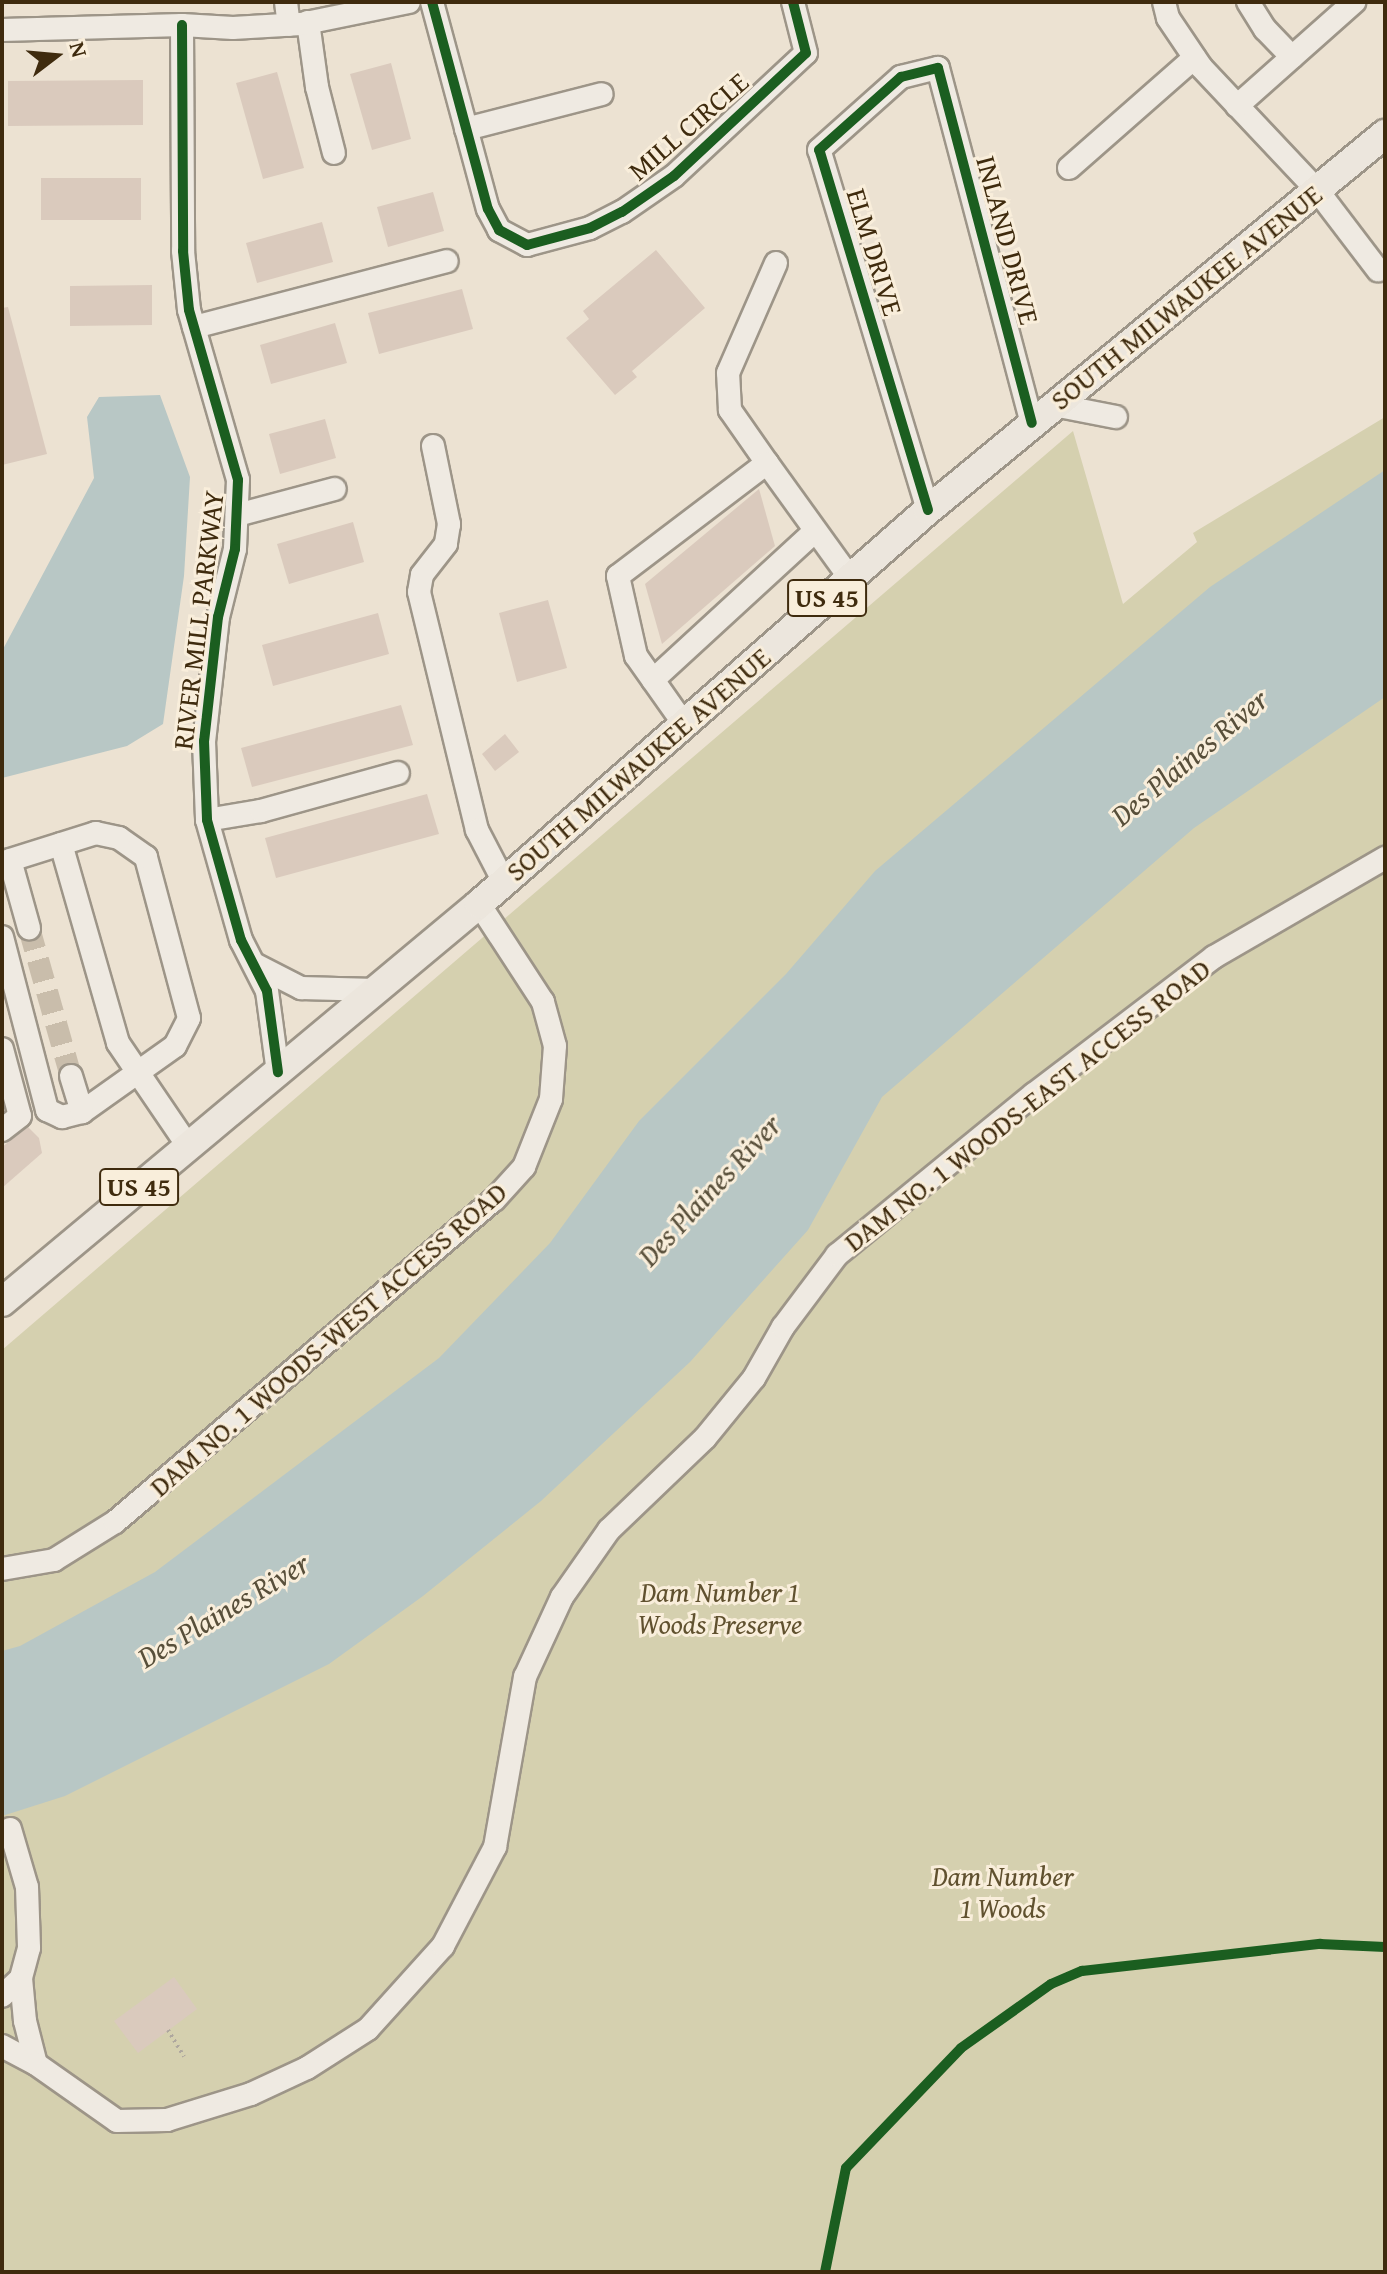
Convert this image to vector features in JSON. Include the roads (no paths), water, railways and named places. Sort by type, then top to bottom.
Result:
[{"type":"main road","name":"SOUTH MILWAUKEE AVENUE","points":[[8,1293],[479,904],[928,510],[1385,134]]},
{"type":"street","points":[[286,2],[299,24],[334,153]]},
{"type":"street","points":[[2,30],[182,25],[233,28],[299,24],[409,2]]},
{"type":"street","name":"MILL CIRCLE","points":[[432,2],[488,209],[499,230],[509,239],[527,245],[590,228],[622,212],[674,176],[806,53],[793,2]]},
{"type":"street","points":[[1164,2],[1168,18],[1194,58],[1317,190],[1378,270]]},
{"type":"street","points":[[1248,2],[1265,29],[1292,57]]},
{"type":"street","points":[[1237,106],[1354,2]]},
{"type":"street","name":"RIVER MILL PARKWAY","points":[[182,25],[183,251],[194,327],[238,480],[235,549],[218,617],[204,741],[207,820],[241,940],[267,991],[278,1072]]},
{"type":"street","points":[[1069,168],[1194,58]]},
{"type":"street","name":"INLAND DRIVE","points":[[938,68],[1032,423]]},
{"type":"street","name":"ELM DRIVE","points":[[928,510],[819,150],[901,77],[938,68]]},
{"type":"street","points":[[466,129],[602,94]]},
{"type":"street","points":[[194,327],[447,261]]},
{"type":"street","points":[[776,263],[728,373],[730,410],[850,578]]},
{"type":"street","points":[[1054,405],[1116,417]]},
{"type":"street","points":[[433,446],[449,524],[446,544],[422,575],[419,592],[477,830],[504,882]]},
{"type":"street","points":[[684,724],[636,656],[618,576],[687,520],[767,463]]},
{"type":"street","points":[[237,515],[335,489]]},
{"type":"street","points":[[653,680],[815,531]]},
{"type":"street","points":[[207,820],[261,811],[398,773]]},
{"type":"street","points":[[23,905],[2,937],[47,1110],[62,1117],[82,1112],[175,1046],[189,1018],[146,857],[119,838],[96,833],[10,860],[23,905],[29,928]]},
{"type":"street","points":[[61,844],[118,1043],[188,1146]]},
{"type":"street","name":"DAM NO. 1 WOODS-EAST ACCESS ROAD","points":[[2,2046],[36,2064],[117,2121],[167,2120],[251,2094],[307,2068],[368,2029],[443,1946],[495,1847],[525,1677],[562,1597],[609,1530],[705,1438],[754,1378],[783,1327],[837,1255],[1034,1094],[1214,957],[1385,858]]},
{"type":"street","name":"DAM NO. 1 WOODS-WEST ACCESS ROAD","points":[[2,1569],[54,1560],[115,1522],[494,1200],[524,1167],[551,1099],[555,1046],[543,1002],[479,904]]},
{"type":"street","points":[[256,965],[301,988],[376,990]]},
{"type":"street","points":[[2,1049],[20,1116],[2,1130]]},
{"type":"street","points":[[71,1076],[82,1112]]},
{"type":"street","points":[[10,1829],[27,1887],[29,1948],[21,1978],[25,2021],[36,2064]]},
{"type":"street","points":[[2,1996],[21,1978]]},
{"type":"water","points":[[160,395],[190,477],[184,576],[163,724],[127,746],[2,778],[2,651],[94,478],[87,417],[99,397]]},
{"type":"water","name":"Des Plaines River","points":[[1385,470],[1385,697],[1194,828],[882,1097],[808,1230],[690,1362],[541,1501],[423,1596],[329,1664],[65,1796],[2,1816],[2,1651],[20,1646],[155,1572],[439,1358],[550,1243],[639,1121],[786,974],[875,871],[1210,587]]},
{"type":"tunnel","points":[[29,928],[71,1076]]},
{"type":"park label","name":"Dam Number 1 Woods Preserve","points":[[720,1608]]},
{"type":"park label","name":"Dam Number 1 Woods","points":[[1003,1892]]}]
